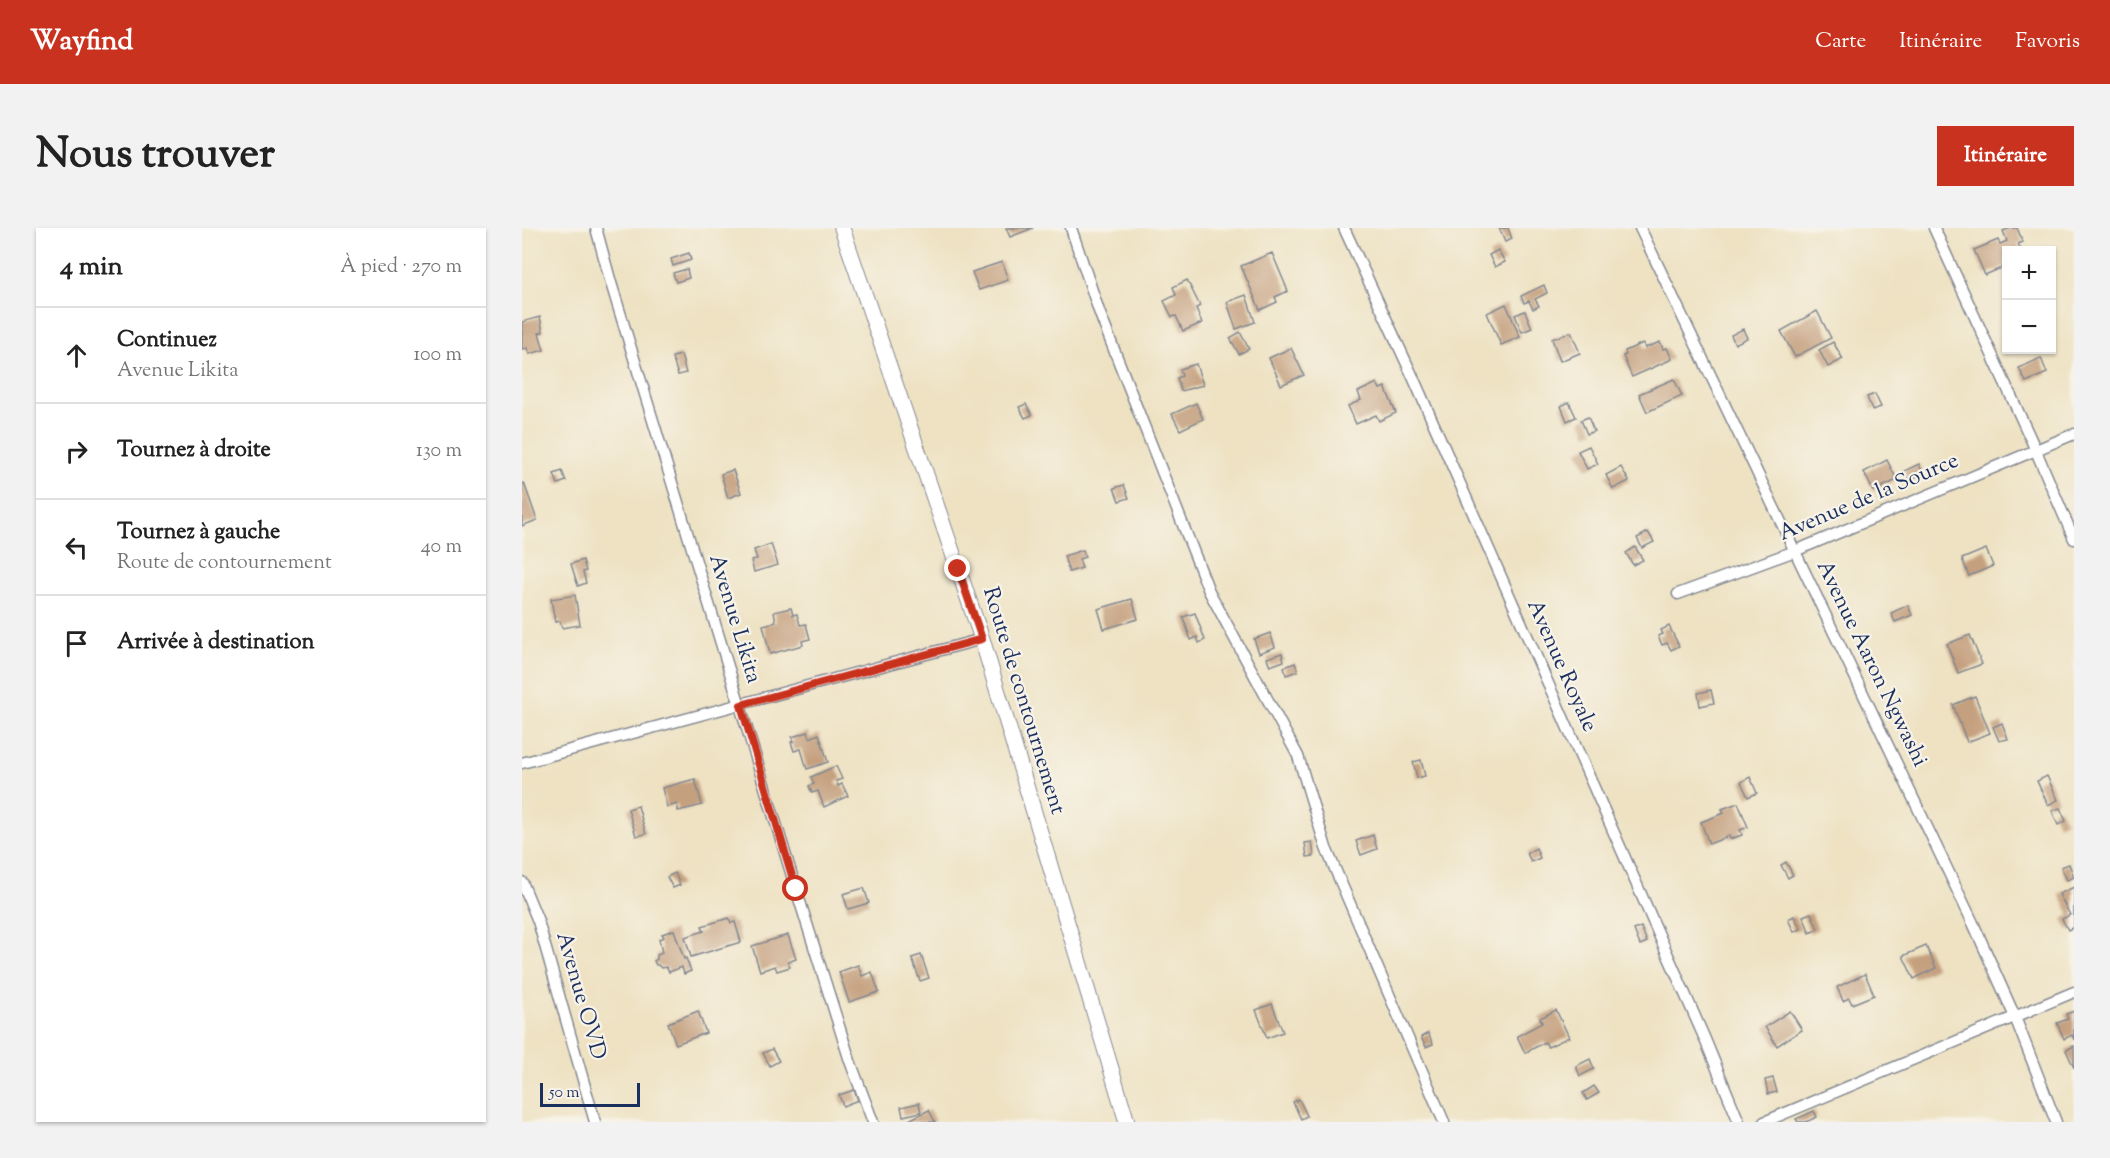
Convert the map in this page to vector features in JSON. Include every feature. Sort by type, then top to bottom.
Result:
[{"type":"street","name":"Avenue Likita","points":[[596,228],[634,360],[850,1061],[873,1122]]},
{"type":"street","name":"Route de contournement","points":[[842,228],[982,639],[1127,1122]]},
{"type":"street","points":[[1071,228],[1100,314],[1209,591],[1298,756],[1326,848],[1444,1122]]},
{"type":"street","name":"Avenue Royale","points":[[1344,228],[1704,1037],[1739,1122]]},
{"type":"street","name":"Avenue Aaron Ngwashi","points":[[1640,228],[1968,913],[2015,1017],[2056,1122]]},
{"type":"street","points":[[1934,228],[2074,538]]},
{"type":"street","name":"Avenue de la Source","points":[[1678,594],[1795,551],[2074,434]]},
{"type":"street","points":[[522,764],[982,639]]},
{"type":"street","name":"Avenue OVD","points":[[522,882],[538,921],[595,1122]]},
{"type":"street","points":[[1764,1122],[2074,992]]},
{"type":"building","points":[[1006,228],[1033,228],[1010,237]]},
{"type":"building","points":[[1499,228],[1508,228],[1512,239],[1505,242]]},
{"type":"building","points":[[2017,228],[2023,242],[2018,244],[2019,246],[2002,246],[2002,268],[1985,275],[1974,250],[1998,240],[2000,244],[2007,241],[2003,231]]},
{"type":"building","points":[[1498,250],[1505,262],[1495,267],[1489,255]]},
{"type":"building","points":[[689,253],[691,260],[673,266],[671,259]]},
{"type":"building","points":[[1272,253],[1288,291],[1275,297],[1277,302],[1260,310],[1241,266]]},
{"type":"building","points":[[1002,262],[1008,280],[979,290],[972,272]]},
{"type":"building","points":[[687,269],[689,278],[676,282],[673,273]]},
{"type":"building","points":[[1187,280],[1200,306],[1196,308],[1202,323],[1183,331],[1176,316],[1172,317],[1164,301],[1176,295],[1173,287]]},
{"type":"building","points":[[1544,285],[1547,293],[1535,299],[1539,306],[1533,309],[1529,301],[1524,303],[1521,296]]},
{"type":"building","points":[[1246,295],[1255,322],[1236,329],[1227,302]]},
{"type":"building","points":[[1506,304],[1520,337],[1501,345],[1487,313]]},
{"type":"building","points":[[1525,311],[1532,328],[1522,332],[1515,315]]},
{"type":"building","points":[[1817,311],[1831,338],[1795,357],[1781,331]]},
{"type":"building","points":[[540,317],[543,332],[539,333],[544,350],[529,354],[527,348],[522,349],[522,322]]},
{"type":"building","points":[[1743,329],[1747,338],[1735,344],[1731,335]]},
{"type":"building","points":[[1240,332],[1249,349],[1239,354],[1230,338]]},
{"type":"building","points":[[1571,332],[1580,353],[1560,361],[1552,339]]},
{"type":"building","points":[[1660,342],[1663,349],[1667,348],[1672,359],[1632,377],[1623,356],[1626,355],[1625,351],[1643,343],[1645,348]]},
{"type":"building","points":[[1833,342],[1843,359],[1828,367],[1819,350]]},
{"type":"building","points":[[1291,348],[1304,375],[1281,385],[1269,358]]},
{"type":"building","points":[[681,355],[686,373],[678,375],[672,357]]},
{"type":"building","points":[[2041,358],[2047,373],[2026,382],[2019,368]]},
{"type":"building","points":[[1196,364],[1203,385],[1181,391],[1177,378],[1182,376],[1180,369]]},
{"type":"building","points":[[1674,379],[1682,396],[1647,412],[1639,394]]},
{"type":"building","points":[[1377,383],[1380,389],[1385,387],[1396,413],[1379,421],[1376,415],[1356,424],[1348,406],[1361,400],[1358,392]]},
{"type":"building","points":[[1875,394],[1881,407],[1872,410],[1867,397]]},
{"type":"building","points":[[1569,402],[1576,417],[1567,421],[1561,406]]},
{"type":"building","points":[[1196,403],[1203,419],[1180,430],[1172,414]]},
{"type":"building","points":[[1026,404],[1032,415],[1025,418],[1019,407]]},
{"type":"building","points":[[1588,417],[1594,431],[1587,434],[1581,420]]},
{"type":"building","points":[[1589,446],[1598,464],[1587,469],[1578,451]]},
{"type":"building","points":[[1887,460],[1897,480],[1873,491],[1864,472]]},
{"type":"building","points":[[1919,464],[1923,473],[1909,481],[1904,471]]},
{"type":"building","points":[[1621,467],[1629,481],[1613,489],[1606,475]]},
{"type":"building","points":[[733,470],[741,493],[728,498],[721,474]]},
{"type":"building","points":[[562,471],[566,481],[558,484],[554,474]]},
{"type":"building","points":[[524,483],[537,520],[522,526],[522,484]]},
{"type":"building","points":[[1124,485],[1129,498],[1119,501],[1114,488]]},
{"type":"building","points":[[1648,532],[1654,542],[1642,548],[1637,538]]},
{"type":"building","points":[[771,544],[778,565],[754,572],[751,560],[757,559],[754,550]]},
{"type":"building","points":[[1635,547],[1643,560],[1633,565],[1626,553]]},
{"type":"building","points":[[1986,549],[1993,566],[1969,576],[1962,559]]},
{"type":"building","points":[[1083,550],[1085,557],[1079,559],[1082,568],[1069,572],[1064,556]]},
{"type":"building","points":[[583,560],[586,583],[578,586],[571,564]]},
{"type":"building","points":[[575,595],[580,625],[562,628],[560,621],[555,622],[551,599]]},
{"type":"building","points":[[1132,599],[1138,619],[1104,629],[1098,609]]},
{"type":"building","points":[[1908,605],[1912,615],[1895,622],[1891,613]]},
{"type":"building","points":[[791,608],[793,615],[797,614],[800,625],[806,624],[810,639],[802,641],[803,645],[770,654],[763,625],[776,622],[774,612]]},
{"type":"building","points":[[1195,613],[1205,640],[1199,643],[1197,637],[1191,640],[1183,617]]},
{"type":"building","points":[[1669,626],[1679,646],[1671,650],[1667,643],[1662,645],[1658,636],[1663,634],[1661,630]]},
{"type":"building","points":[[1270,633],[1275,647],[1259,653],[1254,639]]},
{"type":"building","points":[[1970,635],[1982,664],[1958,673],[1947,644]]},
{"type":"building","points":[[1282,653],[1284,661],[1270,666],[1267,658]]},
{"type":"building","points":[[1295,663],[1298,671],[1286,675],[1284,667]]},
{"type":"building","points":[[1711,690],[1714,703],[1700,706],[1698,693]]},
{"type":"building","points":[[1975,696],[1990,733],[1967,742],[1953,705]]},
{"type":"building","points":[[2002,723],[2008,739],[1999,741],[1993,727]]},
{"type":"building","points":[[808,732],[810,738],[819,734],[828,762],[807,769],[801,749],[794,751],[791,742],[794,741],[792,737]]},
{"type":"building","points":[[1421,760],[1425,776],[1417,778],[1413,762]]},
{"type":"building","points":[[836,766],[842,779],[836,781],[838,786],[842,784],[848,796],[824,807],[818,791],[812,793],[809,786],[814,784],[811,777]]},
{"type":"building","points":[[2047,776],[2058,800],[2048,805],[2037,781]]},
{"type":"building","points":[[1750,777],[1757,793],[1748,797],[1741,782]]},
{"type":"building","points":[[695,779],[702,805],[678,811],[677,804],[667,807],[662,788]]},
{"type":"building","points":[[1738,803],[1748,827],[1740,830],[1742,835],[1730,839],[1729,836],[1709,844],[1701,822],[1724,813],[1722,809]]},
{"type":"building","points":[[638,806],[646,834],[636,836],[628,809]]},
{"type":"building","points":[[2060,808],[2066,821],[2058,825],[2052,811]]},
{"type":"building","points":[[1373,835],[1377,849],[1361,855],[1356,841]]},
{"type":"building","points":[[1312,842],[1314,856],[1307,857],[1305,843]]},
{"type":"building","points":[[1536,848],[1540,858],[1531,862],[1527,853]]},
{"type":"building","points":[[1786,862],[1793,875],[1788,878],[1781,865]]},
{"type":"building","points":[[2069,864],[2074,877],[2067,880],[2061,867]]},
{"type":"building","points":[[675,873],[680,885],[673,888],[667,877]]},
{"type":"building","points":[[2074,887],[2074,927],[2068,930],[2062,919],[2070,915],[2059,894]]},
{"type":"building","points":[[864,888],[869,903],[848,909],[843,894]]},
{"type":"building","points":[[1811,913],[1818,929],[1810,933],[1803,916]]},
{"type":"building","points":[[1794,916],[1801,929],[1794,932],[1788,919]]},
{"type":"building","points":[[729,918],[731,923],[735,922],[741,942],[691,957],[685,937],[704,931],[702,926]]},
{"type":"building","points":[[1641,927],[1647,942],[1640,945],[1634,930]]},
{"type":"building","points":[[674,930],[684,959],[686,958],[691,971],[684,974],[682,967],[669,972],[666,967],[661,968],[654,961],[657,955],[662,953],[659,939],[664,937],[662,934]]},
{"type":"building","points":[[788,935],[796,959],[788,962],[790,967],[777,971],[775,966],[760,971],[752,946]]},
{"type":"building","points":[[1926,946],[1936,968],[1914,979],[1903,956]]},
{"type":"building","points":[[921,955],[929,978],[920,981],[912,958]]},
{"type":"building","points":[[858,965],[862,976],[872,972],[879,992],[849,1002],[839,972]]},
{"type":"building","points":[[1865,974],[1874,995],[1852,1004],[1849,998],[1843,1001],[1837,987]]},
{"type":"building","points":[[1272,1004],[1283,1032],[1267,1038],[1256,1010]]},
{"type":"building","points":[[1556,1010],[1569,1037],[1548,1047],[1545,1042],[1525,1053],[1517,1036],[1542,1023],[1540,1018]]},
{"type":"building","points":[[698,1011],[706,1033],[676,1044],[668,1023]]},
{"type":"building","points":[[1790,1011],[1802,1030],[1777,1046],[1765,1027]]},
{"type":"building","points":[[2074,1011],[2074,1040],[2072,1035],[2064,1039],[2057,1023],[2068,1019],[2066,1014]]},
{"type":"building","points":[[1428,1033],[1433,1044],[1426,1047],[1421,1037]]},
{"type":"building","points":[[2074,1046],[2074,1068],[2066,1050]]},
{"type":"building","points":[[772,1049],[779,1061],[770,1066],[763,1053]]},
{"type":"building","points":[[1590,1059],[1594,1069],[1580,1076],[1576,1066]]},
{"type":"building","points":[[1773,1078],[1777,1092],[1768,1094],[1765,1080]]},
{"type":"building","points":[[1594,1086],[1599,1093],[1587,1100],[1583,1093]]},
{"type":"building","points":[[854,1090],[858,1100],[843,1106],[839,1095]]},
{"type":"building","points":[[1299,1099],[1307,1116],[1301,1119],[1293,1102]]},
{"type":"building","points":[[919,1103],[921,1112],[903,1116],[901,1107]]},
{"type":"building","points":[[929,1110],[935,1122],[905,1122]]},
{"type":"building","points":[[1814,1111],[1817,1117],[1806,1122],[1798,1122],[1796,1119]]},
{"type":"route","points":[[796,889],[741,705],[982,639],[958,569]]}]
